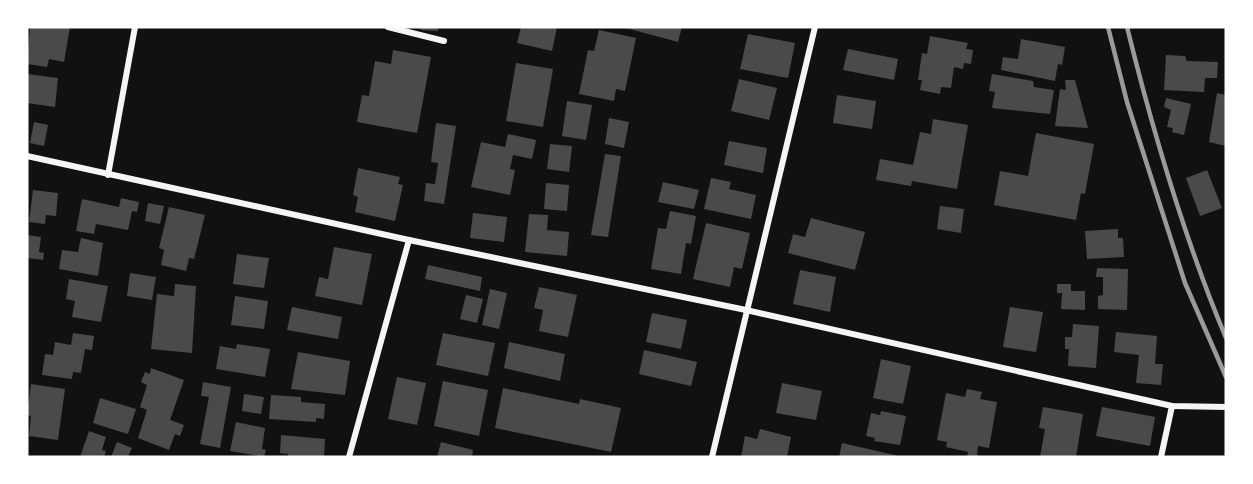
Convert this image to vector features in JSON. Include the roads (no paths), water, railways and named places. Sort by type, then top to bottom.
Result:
[{"type":"street","points":[[108,175],[135,27]]},
{"type":"street","points":[[388,27],[444,41]]},
{"type":"street","points":[[712,457],[815,27]]},
{"type":"street","points":[[27,156],[410,240],[746,310],[1172,406],[1226,407]]},
{"type":"street","points":[[349,457],[410,240]]},
{"type":"street","points":[[1161,457],[1172,406]]},
{"type":"railway","points":[[1108,27],[1127,102],[1185,283],[1226,377]]},
{"type":"railway","points":[[1127,27],[1170,184],[1196,262],[1226,338]]}]
